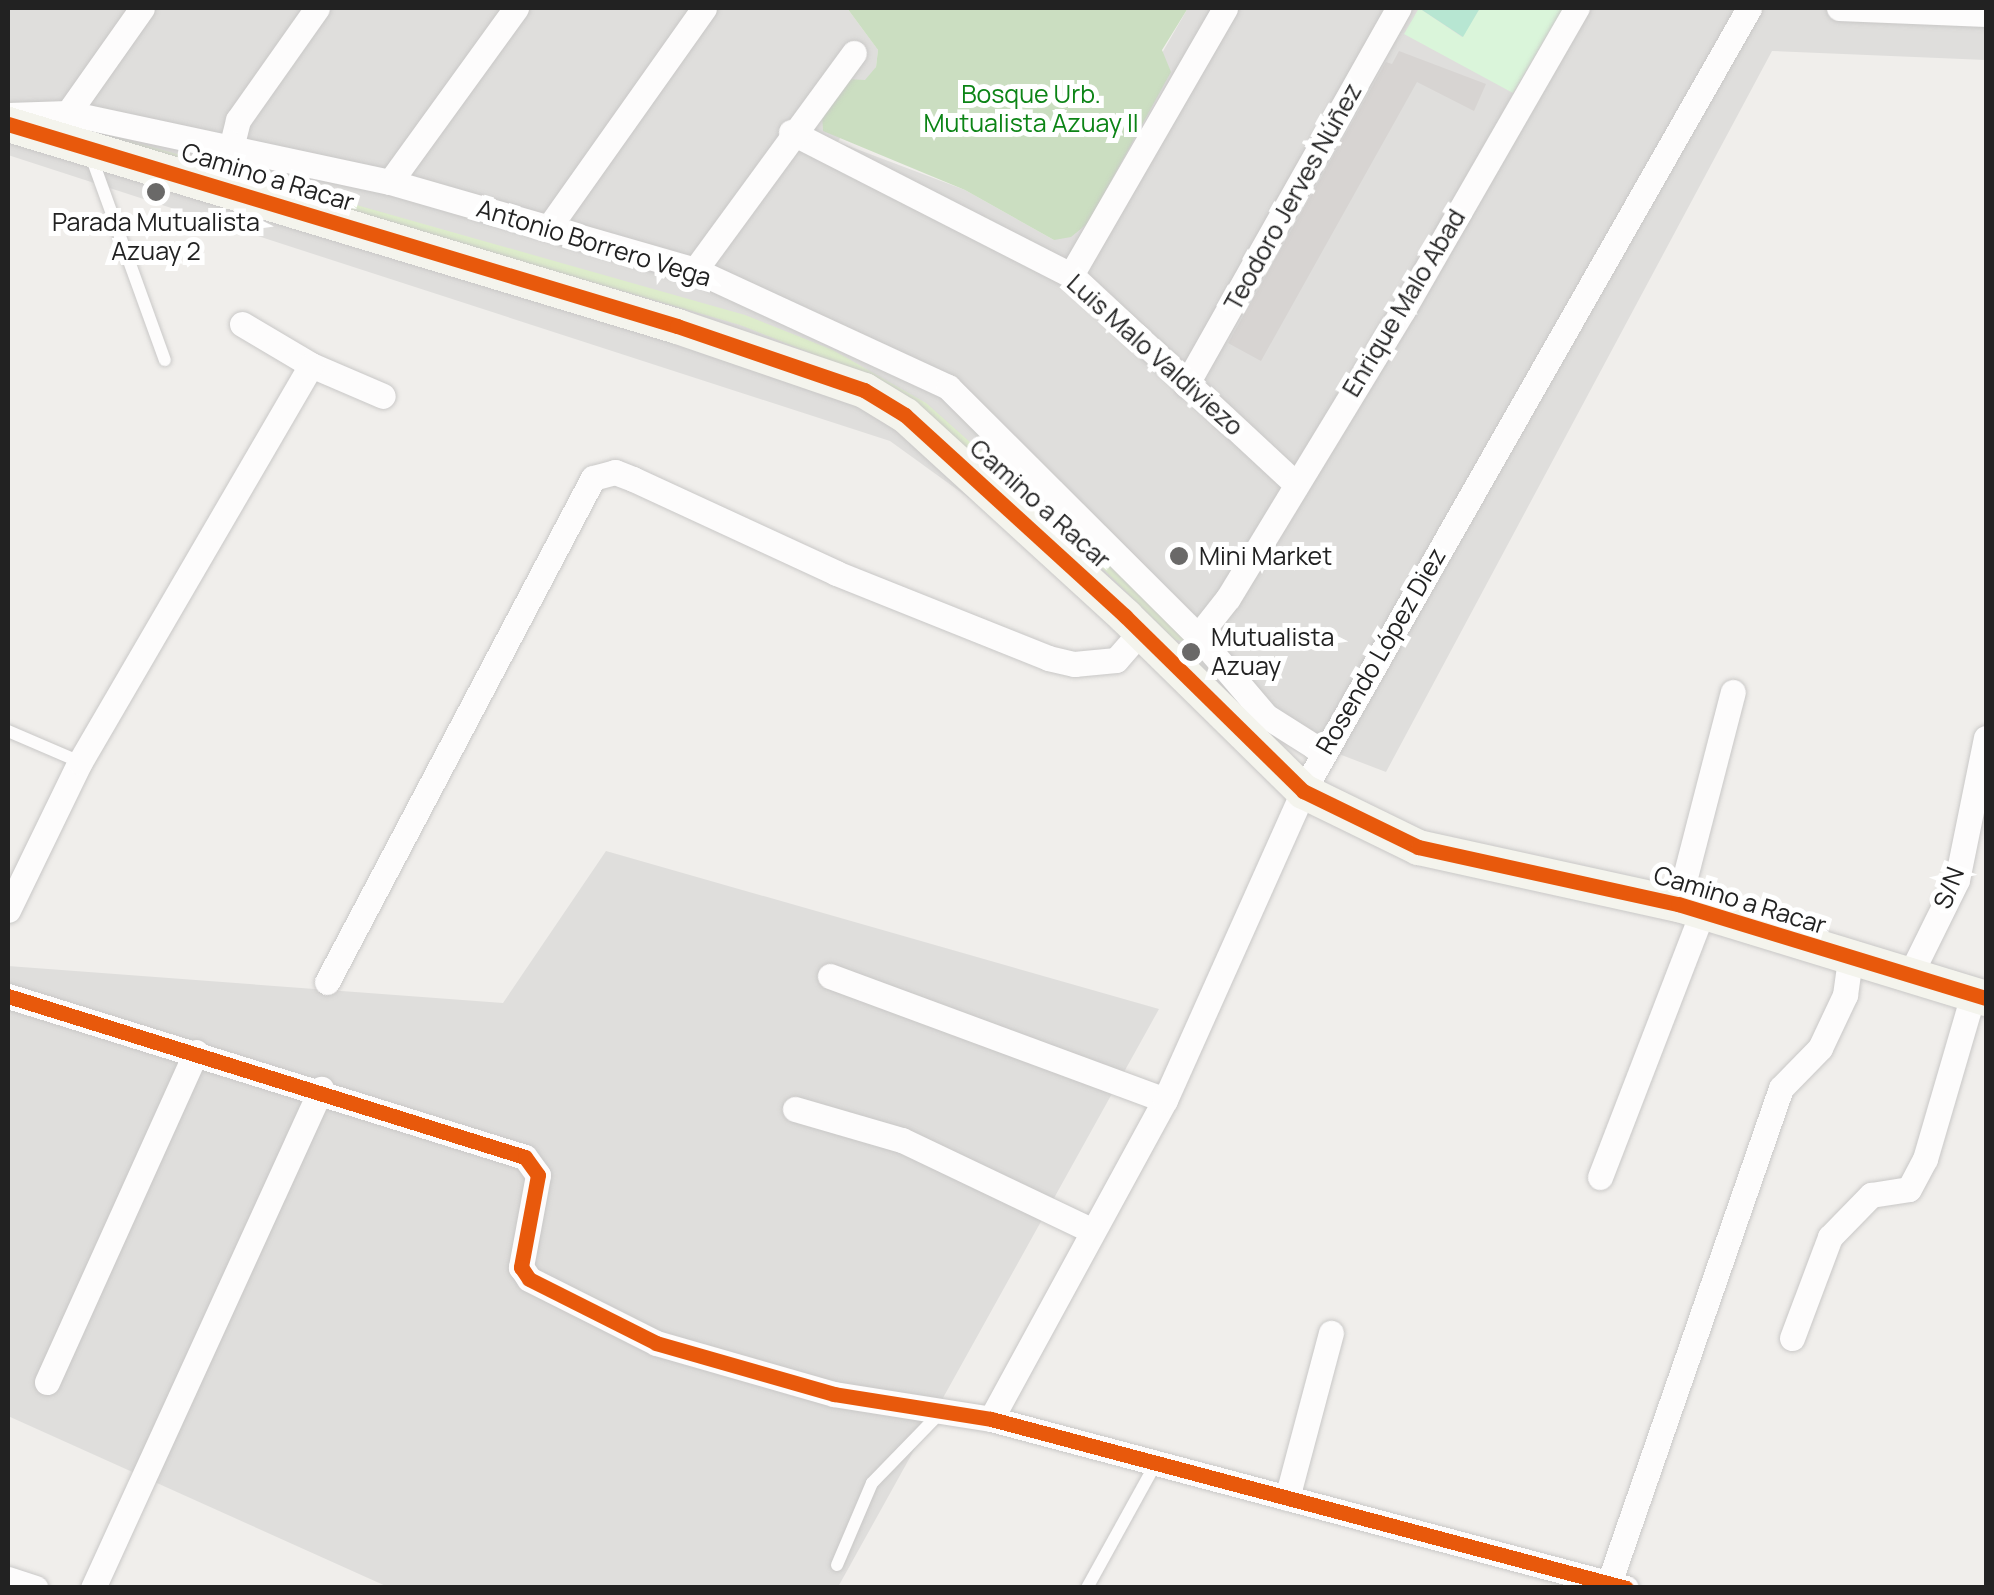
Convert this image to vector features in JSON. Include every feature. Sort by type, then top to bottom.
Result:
[{"type":"street","points":[[68,113],[142,8]]},
{"type":"street","points":[[230,152],[238,120],[316,8]]},
{"type":"street","points":[[390,182],[516,8]]},
{"type":"street","points":[[549,228],[704,8]]},
{"type":"street","points":[[1072,275],[1224,8]]},
{"type":"street","name":"Teodoro Jerves Núñez","points":[[1186,384],[1398,8]]},
{"type":"street","name":"Enrique Malo Abad","points":[[1193,632],[1228,598],[1577,8]]},
{"type":"street","name":"Rosendo López Diez","points":[[991,1419],[1089,1229],[1165,1100],[1293,784],[1328,744],[1750,8]]},
{"type":"street","points":[[1839,8],[1986,14]]},
{"type":"street","points":[[696,270],[791,132],[854,53]]},
{"type":"street","name":"Antonio Borrero Vega","points":[[8,115],[68,113],[230,152],[390,182],[696,270],[948,387],[1193,632],[1266,716],[1315,748],[1328,744]]},
{"type":"street","name":"Camino a Racar","points":[[8,124],[677,326],[864,390],[905,415],[1140,632],[1293,784],[1418,847],[1690,908],[1850,961],[1980,996]]},
{"type":"street","name":"Luis Malo Valdiviezo","points":[[791,132],[1072,275],[1295,483]]},
{"type":"street","points":[[242,324],[311,365],[383,396]]},
{"type":"street","points":[[8,910],[80,762],[311,365]]},
{"type":"street","points":[[328,982],[593,478],[615,472],[633,479],[836,574],[1048,658],[1074,664],[1116,660],[1140,632]]},
{"type":"street","points":[[1600,1177],[1690,908],[1733,692]]},
{"type":"street","name":"S/N","points":[[1910,975],[1957,880],[1986,738]]},
{"type":"street","points":[[8,996],[321,1089],[526,1157],[538,1175],[521,1267],[553,1293],[656,1342],[834,1394],[991,1419],[1617,1585],[1780,1088],[1820,1048],[1844,995],[1850,961]]},
{"type":"street","points":[[830,976],[1165,1100]]},
{"type":"street","points":[[1792,1338],[1830,1237],[1871,1195],[1909,1189],[1925,1160],[1980,996]]},
{"type":"street","points":[[47,1382],[196,1052]]},
{"type":"street","points":[[93,1588],[321,1089]]},
{"type":"street","points":[[795,1109],[902,1140],[1089,1229]]},
{"type":"street","points":[[1287,1498],[1332,1333]]},
{"type":"street","points":[[8,1579],[36,1588]]},
{"type":"lane","points":[[88,148],[165,360]]},
{"type":"lane","points":[[8,731],[80,762]]},
{"type":"lane","points":[[836,1564],[872,1483],[901,1446],[943,1411]]},
{"type":"lane","points":[[1087,1588],[1156,1463]]},
{"type":"shaded area","points":[[8,8],[847,8],[878,50],[876,67],[838,142],[965,190],[1054,240],[1188,8],[1986,8],[1986,60],[1772,51],[1386,772],[1305,741],[890,441],[8,155]]},
{"type":"shaded area","points":[[606,851],[1159,1009],[838,1587],[388,1587],[8,1416],[8,966],[503,1003]]},
{"type":"green space","name":"Bosque Urb. Mutualista Azuay II","points":[[847,8],[1188,8],[1162,50],[1171,72],[1088,223],[1071,237],[1054,240],[965,190],[823,131],[822,115],[846,79],[865,80],[876,67],[878,50]]},
{"type":"green space","points":[[1419,8],[1462,37],[1480,8],[1563,8],[1513,93],[1404,34]]},
{"type":"green space","points":[[1419,8],[1480,8],[1463,37]]},
{"type":"green space","points":[[106,134],[745,315],[833,350],[926,403],[1195,642],[1175,640],[1091,557],[981,466],[828,360],[740,325],[105,141]]},
{"type":"building","points":[[1399,51],[1486,84],[1474,111],[1417,82],[1261,361],[1228,343],[1386,62],[1392,64]]},
{"type":"cycle path","points":[[8,124],[677,326],[864,390],[905,415],[1125,616],[1303,791],[1418,847],[1678,904],[1986,998]]},
{"type":"cycle path","points":[[8,996],[525,1157],[538,1175],[521,1267],[529,1279],[656,1343],[834,1394],[991,1419],[1626,1588]]},
{"type":"place","name":"Parada Mutualista Azuay 2","points":[[156,192]]},
{"type":"place","name":"Mini Market","points":[[1179,556]]},
{"type":"place","name":"Mutualista Azuay","points":[[1191,652]]}]
